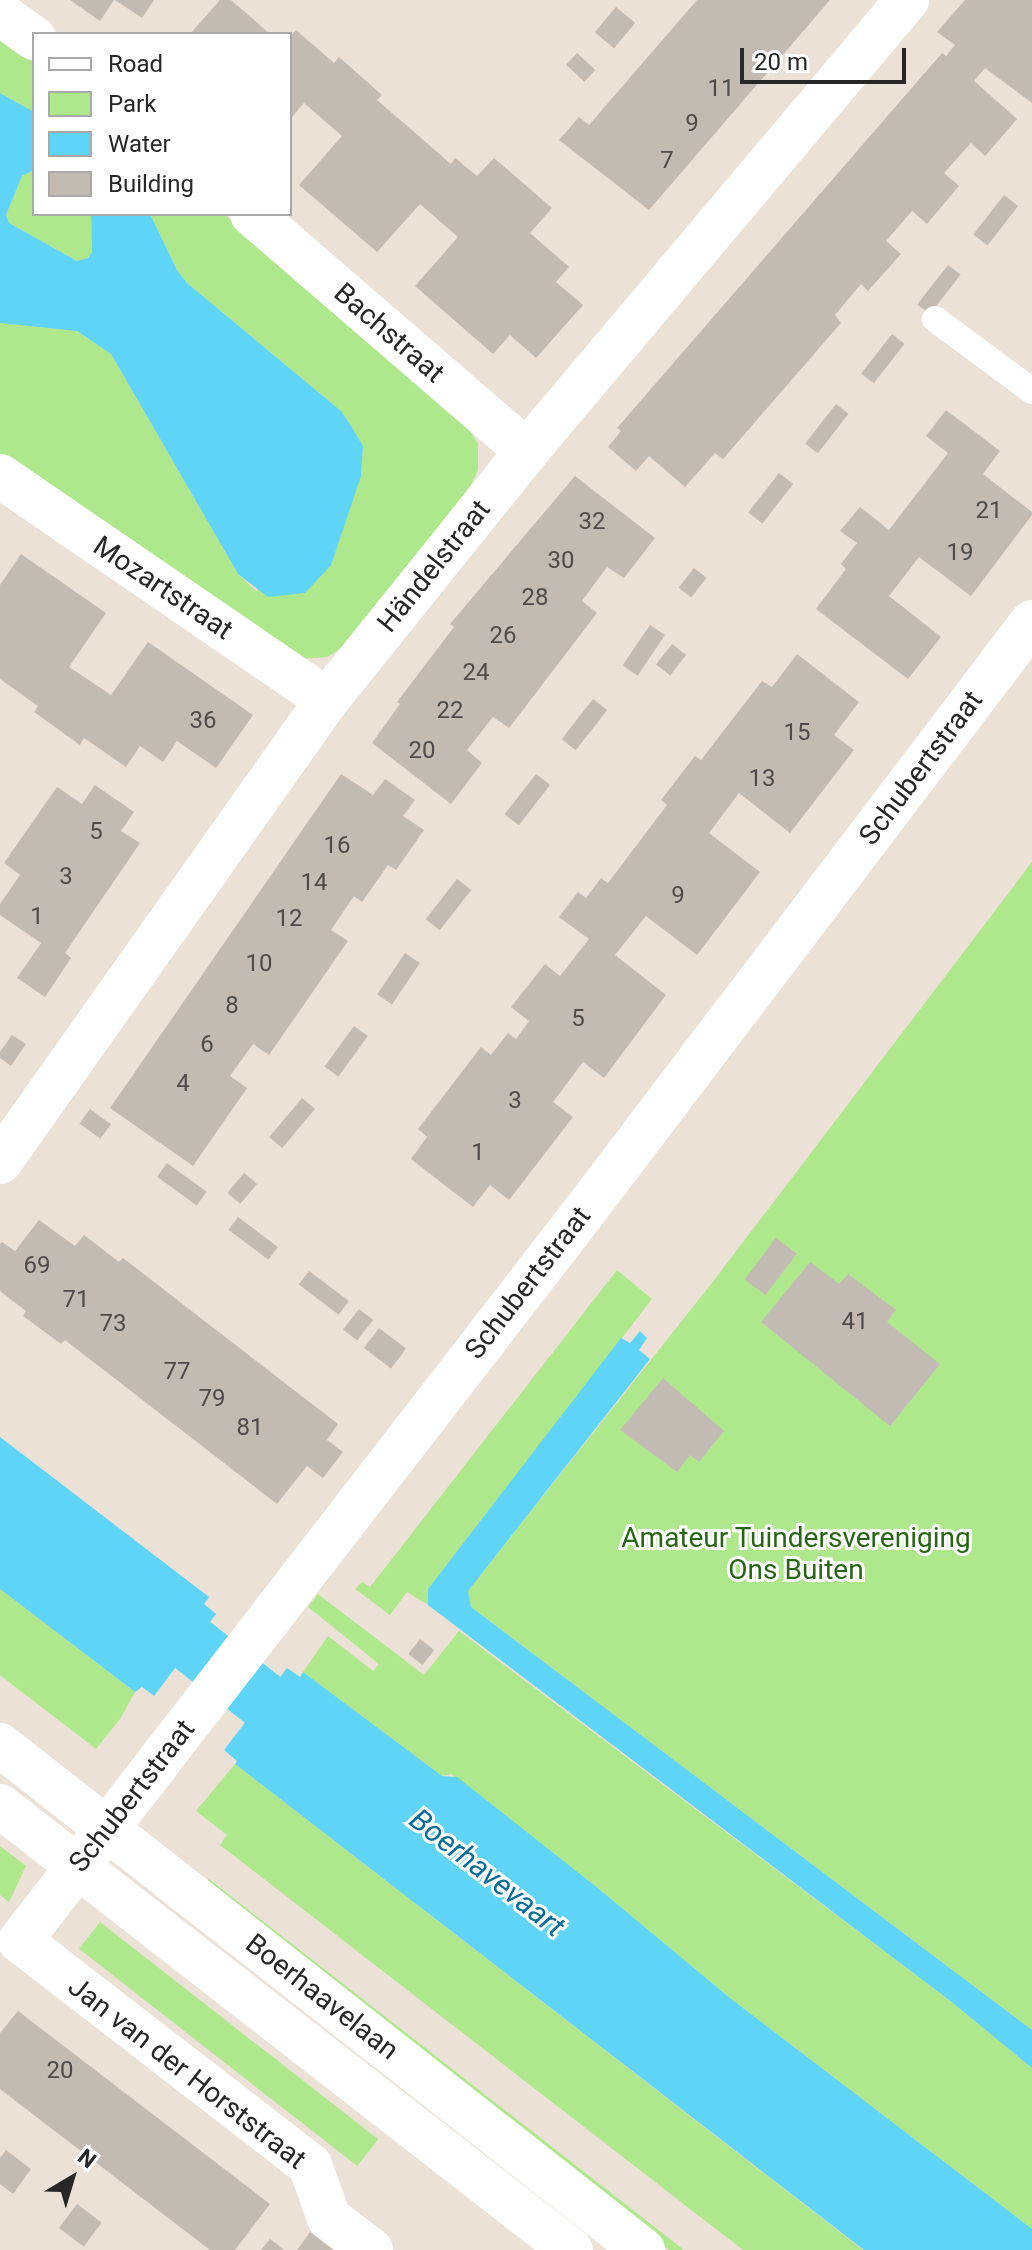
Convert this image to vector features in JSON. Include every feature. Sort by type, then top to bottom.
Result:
[{"type":"street","name":"Händelstraat","points":[[0,1162],[327,700],[527,451],[907,0]]},
{"type":"street","points":[[0,14],[32,37]]},
{"type":"street","name":"Bachstraat","points":[[254,216],[527,451]]},
{"type":"street","name":"Mozartstraat","points":[[0,476],[327,700]]},
{"type":"street","name":"Schubertstraat","points":[[10,1943],[108,1828],[589,1206],[1032,622]]},
{"type":"street","name":"Boerhaavelaan","points":[[0,1745],[643,2250]]},
{"type":"street","name":"Boerhaavelaan","points":[[0,1806],[571,2250]]},
{"type":"street","name":"Jan van der Horststraat","points":[[10,1943],[310,2165],[329,2218],[371,2250]]},
{"type":"lane","points":[[935,319],[1032,391]]},
{"type":"green space","points":[[0,37],[32,60],[32,111],[0,93]]},
{"type":"green space","points":[[32,171],[32,216],[91,216],[92,252],[88,258],[77,261],[9,223],[6,215],[22,176]]},
{"type":"green space","points":[[151,216],[226,216],[464,421],[478,444],[478,470],[471,485],[347,645],[327,657],[300,659],[0,455],[0,323],[77,331],[111,354],[238,574],[256,591],[361,476],[363,446],[341,411],[187,283],[177,270]]},
{"type":"green space","name":"Amateur Tuindersvereniging Ons Buiten","points":[[1032,862],[1032,2030],[471,1607],[467,1592],[715,1279]]},
{"type":"green space","points":[[617,1270],[652,1299],[428,1589],[428,1605],[407,1592],[390,1615],[355,1589],[362,1582],[370,1587]]},
{"type":"green space","points":[[0,1589],[135,1692],[120,1719],[96,1749],[0,1675]]},
{"type":"green space","points":[[318,1594],[424,1675],[459,1631],[949,2000],[1032,2068],[1032,2229],[730,1998],[599,1889],[451,1774],[442,1776],[303,1672],[328,1636],[373,1671],[379,1664],[308,1607]]},
{"type":"green space","points":[[235,1764],[863,2250],[743,2250],[220,1845],[227,1835],[196,1811]]},
{"type":"green space","points":[[0,1846],[26,1866],[9,1902],[0,1895]]},
{"type":"green space","points":[[209,1879],[683,2249],[669,2250],[203,1886]]},
{"type":"green space","points":[[100,1922],[378,2139],[357,2166],[79,1949]]},
{"type":"water","points":[[0,93],[32,111],[32,171],[22,176],[6,215],[9,223],[77,261],[88,258],[92,252],[91,216],[151,216],[177,270],[187,283],[341,411],[363,446],[361,476],[331,565],[305,593],[268,597],[238,574],[111,354],[77,331],[0,323]]},
{"type":"water","points":[[640,1331],[647,1338],[639,1350],[650,1359],[468,1591],[471,1607],[1032,2030],[1032,2068],[949,2000],[428,1605],[428,1589],[621,1338],[630,1343]]},
{"type":"water","points":[[0,1437],[209,1597],[204,1604],[216,1614],[154,1696],[142,1687],[135,1692],[0,1589]]},
{"type":"water","points":[[287,1668],[300,1677],[303,1672],[442,1776],[457,1777],[730,1998],[1032,2229],[1032,2250],[864,2250],[235,1764],[237,1761],[224,1750]]},
{"type":"building","points":[[70,0],[114,0],[100,21]]},
{"type":"building","points":[[115,0],[154,0],[142,18]]},
{"type":"building","points":[[220,0],[231,0],[268,32],[192,32]]},
{"type":"building","points":[[697,0],[830,0],[649,210],[559,140],[579,117],[589,125]]},
{"type":"building","points":[[965,0],[1032,0],[1032,103],[985,68],[974,81],[1017,119],[985,156],[971,143],[944,173],[959,186],[927,224],[912,211],[886,241],[901,254],[868,291],[861,284],[835,315],[841,323],[723,459],[715,453],[685,487],[649,456],[636,471],[608,447],[621,431],[617,428],[942,53],[946,56],[955,45],[937,32]]},
{"type":"building","points":[[616,7],[635,23],[614,48],[595,32]]},
{"type":"building","points":[[296,30],[334,63],[339,57],[382,95],[377,100],[451,164],[455,158],[477,176],[494,158],[552,208],[530,233],[569,267],[556,282],[583,305],[536,358],[510,335],[493,354],[415,286],[458,237],[420,204],[377,252],[299,185],[342,136],[304,103],[292,117],[292,35]]},
{"type":"building","points":[[577,53],[595,70],[584,82],[566,65]]},
{"type":"building","points":[[1004,195],[1018,206],[987,245],[973,234]]},
{"type":"building","points":[[948,265],[961,275],[930,314],[917,304]]},
{"type":"building","points":[[892,334],[905,344],[874,383],[861,373]]},
{"type":"building","points":[[836,404],[849,414],[818,453],[805,443]]},
{"type":"building","points":[[946,410],[1000,451],[983,474],[1032,515],[971,596],[919,557],[889,596],[941,637],[908,679],[816,609],[846,569],[841,564],[857,543],[840,531],[860,507],[889,530],[948,453],[926,436]]},
{"type":"building","points":[[779,473],[793,484],[762,523],[748,512]]},
{"type":"building","points":[[575,476],[655,538],[624,578],[607,567],[582,601],[597,613],[509,728],[493,717],[467,750],[482,763],[451,804],[372,743],[400,704],[397,702],[454,627],[450,624]]},
{"type":"building","points":[[21,554],[106,613],[69,667],[111,695],[148,642],[253,715],[216,768],[177,741],[163,762],[140,746],[126,767],[84,738],[80,745],[34,712],[38,706],[0,679],[0,585]]},
{"type":"building","points":[[694,568],[707,578],[691,598],[679,588]]},
{"type":"building","points":[[650,625],[665,635],[638,676],[623,666]]},
{"type":"building","points":[[672,644],[686,655],[670,676],[656,664]]},
{"type":"building","points":[[797,654],[859,702],[834,735],[854,750],[790,833],[739,793],[709,833],[760,872],[697,955],[646,916],[615,955],[666,995],[604,1078],[583,1062],[553,1102],[573,1117],[509,1200],[490,1185],[473,1207],[411,1159],[427,1137],[418,1129],[481,1047],[491,1055],[508,1033],[516,1039],[529,1021],[511,1007],[545,964],[560,976],[589,939],[559,917],[578,892],[586,898],[601,878],[608,883],[667,805],[661,800],[695,756],[701,760],[762,681],[772,687]]},
{"type":"building","points":[[593,699],[607,710],[576,750],[562,739]]},
{"type":"building","points":[[341,774],[373,795],[385,779],[415,800],[403,816],[424,830],[396,870],[388,865],[362,902],[354,896],[331,930],[348,941],[269,1055],[253,1044],[230,1076],[247,1088],[193,1166],[110,1108]]},
{"type":"building","points":[[536,774],[550,785],[519,825],[505,814]]},
{"type":"building","points":[[95,785],[134,812],[121,831],[140,843],[65,953],[71,958],[45,997],[17,978],[41,943],[0,915],[0,904],[20,875],[4,863],[57,787],[82,804]]},
{"type":"building","points":[[457,879],[471,890],[440,930],[426,919]]},
{"type":"building","points":[[405,953],[420,963],[392,1005],[377,994]]},
{"type":"building","points":[[354,1026],[368,1036],[338,1076],[325,1066]]},
{"type":"building","points":[[12,1035],[26,1044],[11,1066],[0,1058],[0,1052]]},
{"type":"building","points":[[302,1098],[315,1109],[282,1148],[269,1137]]},
{"type":"building","points":[[90,1109],[111,1124],[100,1139],[79,1124]]},
{"type":"building","points":[[167,1163],[207,1192],[197,1206],[157,1177]]},
{"type":"building","points":[[244,1173],[257,1184],[240,1204],[227,1193]]},
{"type":"building","points":[[238,1217],[278,1247],[268,1260],[228,1230]]},
{"type":"building","points":[[39,1220],[75,1246],[84,1235],[119,1262],[123,1258],[338,1424],[327,1440],[343,1452],[323,1478],[307,1466],[277,1504],[65,1340],[61,1344],[23,1316],[26,1311],[0,1291],[0,1244],[2,1242],[15,1251]]},
{"type":"building","points":[[776,1238],[797,1254],[765,1295],[745,1280]]},
{"type":"building","points":[[810,1262],[839,1284],[848,1274],[896,1310],[887,1322],[940,1364],[890,1426],[761,1322]]},
{"type":"building","points":[[309,1271],[349,1301],[339,1315],[299,1285]]},
{"type":"building","points":[[359,1309],[373,1320],[357,1341],[343,1329]]},
{"type":"building","points":[[379,1328],[406,1348],[391,1368],[364,1348]]},
{"type":"building","points":[[663,1378],[724,1431],[699,1462],[690,1455],[677,1472],[620,1430]]},
{"type":"building","points":[[420,1639],[434,1650],[422,1665],[408,1654]]},
{"type":"building","points":[[18,2011],[270,2204],[235,2250],[210,2250],[0,2089],[0,2033]]},
{"type":"building","points":[[6,2150],[31,2169],[13,2194],[0,2184],[0,2158]]},
{"type":"building","points":[[77,2204],[102,2223],[84,2247],[59,2228]]},
{"type":"building","points":[[310,2232],[327,2245],[333,2250],[297,2250]]},
{"type":"building","points":[[270,2239],[284,2250],[261,2250]]},
{"type":"waterway","name":"Boerhavevaart","points":[[129,1595],[323,1747]]}]
